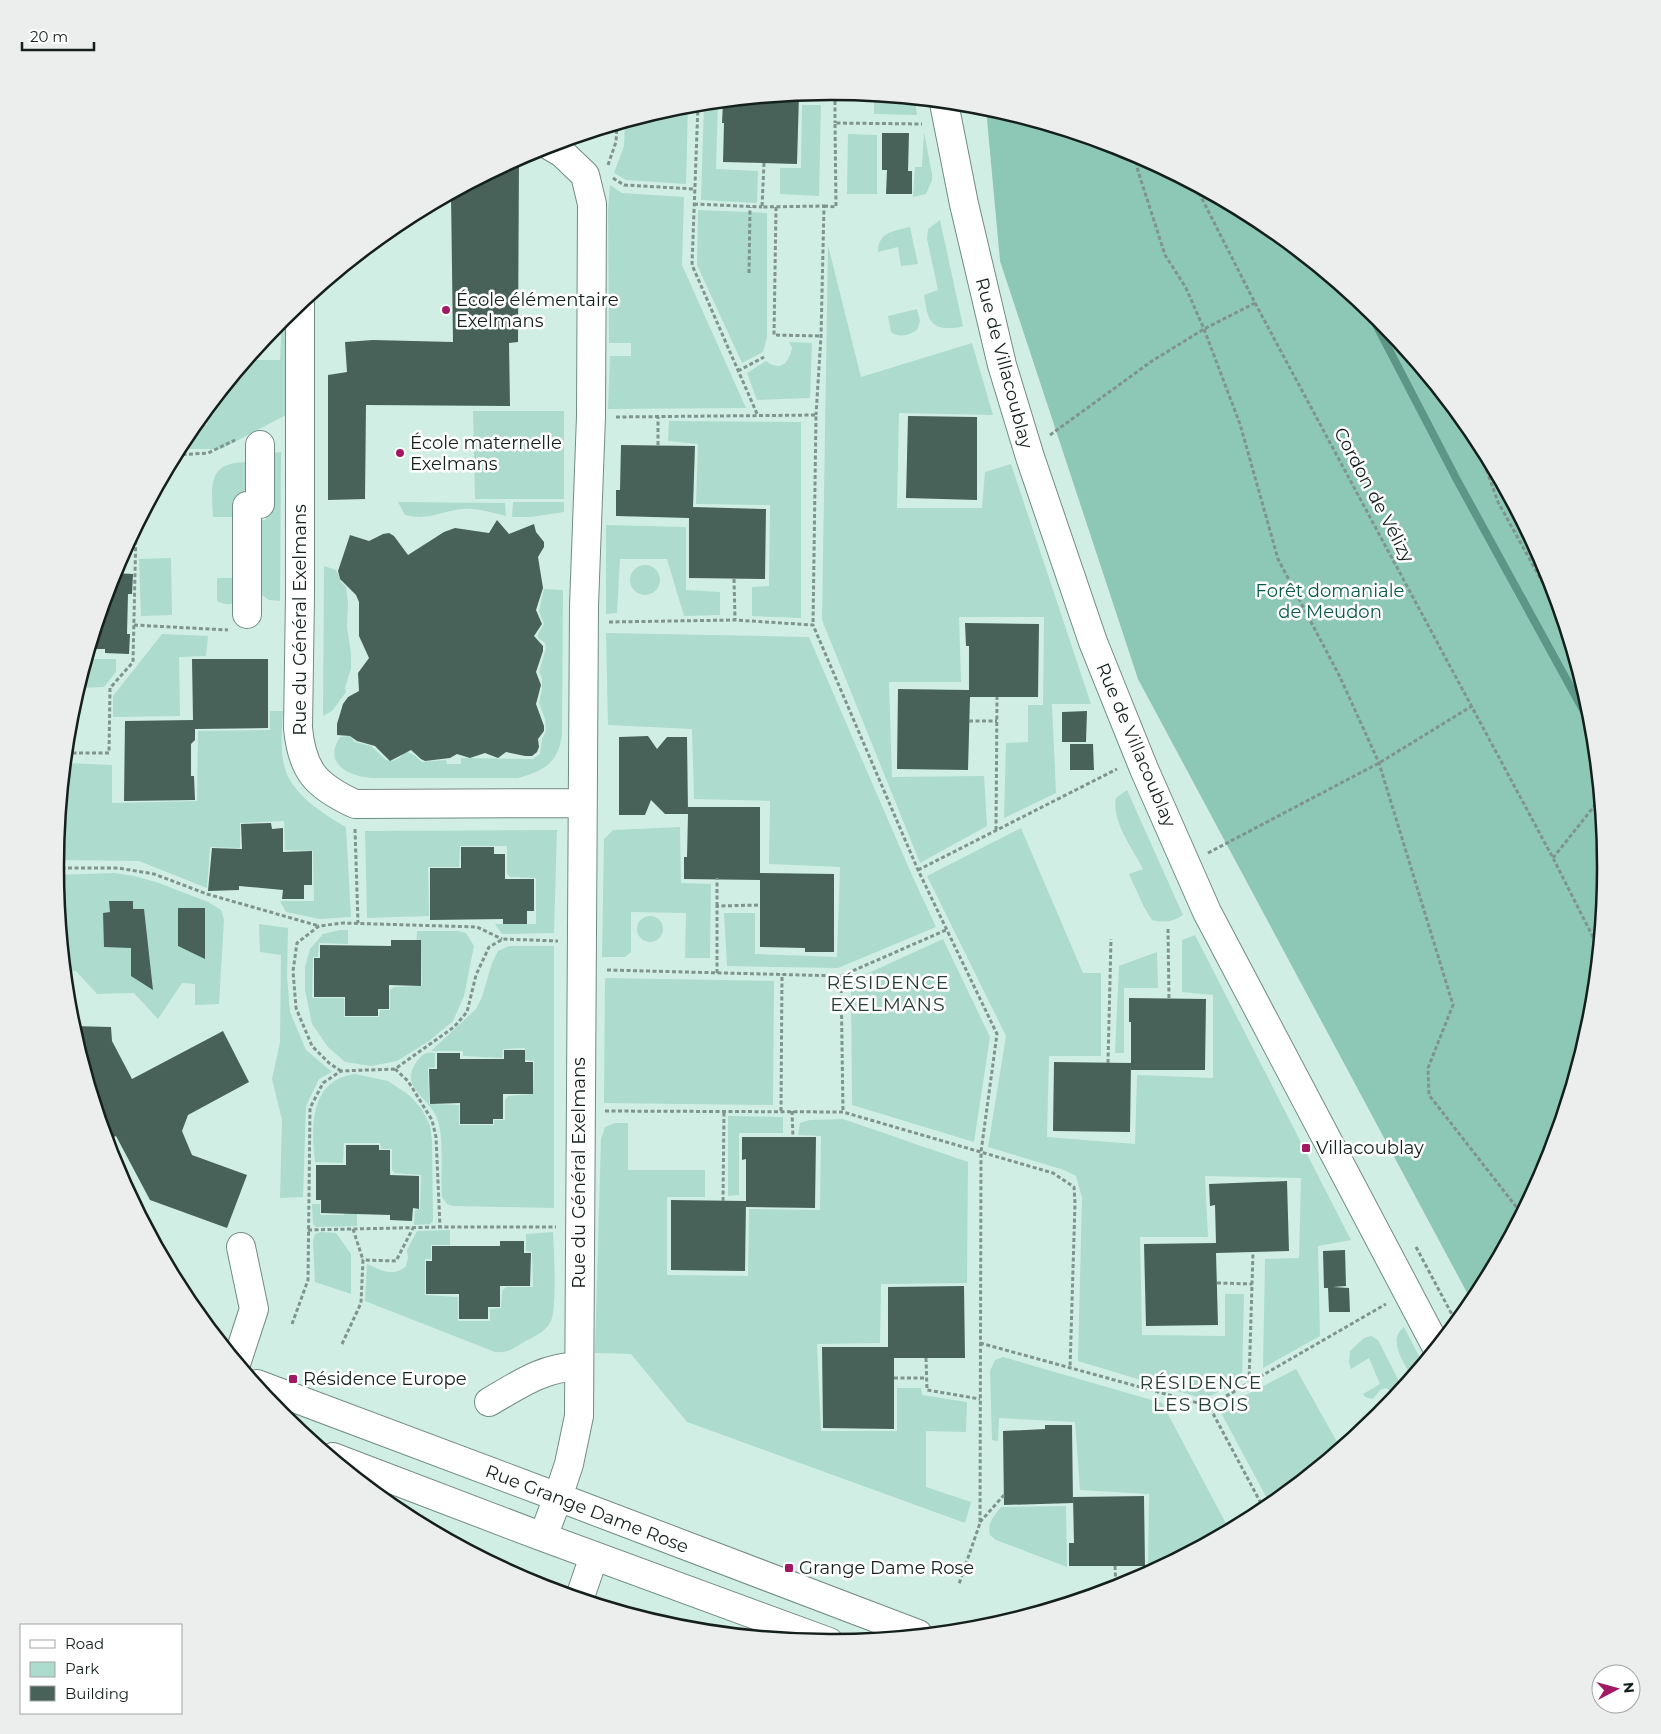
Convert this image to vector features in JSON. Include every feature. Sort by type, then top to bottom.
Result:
[{"type":"street","name":"Rue de Villacoublay","points":[[946,114],[964,204],[1002,365],[1030,457],[1093,642],[1144,769],[1207,912],[1433,1341]]},
{"type":"street","name":"Rue du Général Exelmans","points":[[543,1537],[568,1464],[578,1416],[584,606],[590,416],[592,204],[594,178],[584,175],[558,151]]},
{"type":"street","name":"Rue du Général Exelmans","points":[[300,314],[298,728],[300,749],[309,771],[334,794],[355,804],[582,803]]},
{"type":"street","points":[[239,622],[260,445]]},
{"type":"street","points":[[239,1355],[254,1309],[241,1247]]},
{"type":"street","points":[[489,1402],[540,1373],[578,1366]]},
{"type":"street","name":"Rue Grange Dame Rose","points":[[268,1388],[906,1629]]},
{"type":"street","points":[[363,1474],[543,1537],[804,1633]]},
{"type":"street","points":[[582,1592],[594,1556]]},
{"type":"path","points":[[694,204],[762,207],[836,207],[835,101]]},
{"type":"path","points":[[698,112],[692,265],[758,416]]},
{"type":"path","points":[[836,123],[946,114]]},
{"type":"path","points":[[594,178],[609,164],[616,142],[617,131]]},
{"type":"path","points":[[762,207],[764,163]]},
{"type":"path","points":[[1137,165],[1165,255],[1186,288],[1204,329],[1240,424],[1278,559],[1340,677],[1379,763],[1453,1005],[1428,1068],[1429,1095],[1517,1209]]},
{"type":"path","points":[[594,178],[624,185],[695,189]]},
{"type":"path","name":"Cordon de Vélizy","points":[[1200,196],[1255,303],[1472,706],[1594,939]]},
{"type":"path","points":[[750,206],[750,273]]},
{"type":"path","points":[[824,206],[821,336],[816,415],[813,625],[918,870],[997,1034],[981,1152],[980,1523],[959,1584]]},
{"type":"path","points":[[776,207],[774,334],[821,336]]},
{"type":"path","points":[[1044,428],[1047,437],[1152,361],[1204,329],[1255,303]]},
{"type":"path","points":[[738,371],[764,357]]},
{"type":"path","points":[[590,416],[816,415]]},
{"type":"path","points":[[658,417],[658,445]]},
{"type":"path","points":[[1487,471],[1498,502],[1542,581]]},
{"type":"path","points":[[72,753],[109,753],[110,688],[133,662],[136,544]]},
{"type":"path","points":[[734,578],[735,620]]},
{"type":"path","points":[[602,622],[735,620],[813,625]]},
{"type":"path","points":[[134,625],[239,622]]},
{"type":"path","points":[[996,830],[997,697]]},
{"type":"path","points":[[1203,856],[1379,763],[1472,706]]},
{"type":"path","points":[[969,721],[997,721]]},
{"type":"path","points":[[918,870],[1119,768],[1122,773]]},
{"type":"path","points":[[355,804],[358,923]]},
{"type":"path","points":[[1552,858],[1595,805]]},
{"type":"path","points":[[1204,844],[1212,862]]},
{"type":"path","points":[[64,868],[118,868],[154,874],[207,894],[319,926],[343,922],[477,927],[502,939],[581,942]]},
{"type":"path","points":[[717,878],[717,972]]},
{"type":"path","points":[[717,906],[760,905]]},
{"type":"path","points":[[319,926],[297,943],[293,971],[296,1008],[312,1046],[329,1063],[341,1071]]},
{"type":"path","points":[[1168,929],[1169,999]]},
{"type":"path","points":[[581,969],[842,976],[946,930]]},
{"type":"path","points":[[292,1324],[308,1280],[310,1108],[323,1083],[341,1071],[396,1069],[454,1027],[467,1012],[476,975],[489,947],[502,939]]},
{"type":"path","points":[[1108,1063],[1110,939]]},
{"type":"path","points":[[782,974],[782,1112]]},
{"type":"path","points":[[842,976],[843,1112]]},
{"type":"path","points":[[396,1069],[408,1081],[432,1120],[436,1137],[440,1227]]},
{"type":"path","points":[[580,1110],[843,1112],[1053,1173],[1074,1187],[1070,1368]]},
{"type":"path","points":[[723,1201],[724,1111]]},
{"type":"path","points":[[792,1111],[793,1137]]},
{"type":"path","points":[[308,1230],[579,1226]]},
{"type":"path","points":[[363,1260],[396,1261],[413,1228]]},
{"type":"path","points":[[342,1344],[361,1303],[363,1260],[353,1229]]},
{"type":"path","points":[[1414,1243],[1452,1315]]},
{"type":"path","points":[[1249,1383],[1253,1252]]},
{"type":"path","points":[[1217,1283],[1252,1284]]},
{"type":"path","points":[[980,1343],[1209,1406],[1392,1300],[1406,1290]]},
{"type":"path","points":[[926,1358],[927,1390],[980,1399]]},
{"type":"path","points":[[894,1378],[926,1378]]},
{"type":"path","points":[[1209,1406],[1260,1502]]},
{"type":"path","points":[[980,1523],[1004,1495]]},
{"type":"path","points":[[1115,1566],[1116,1578]]},
{"type":"green space","points":[[874,102],[916,105],[917,115],[874,114]]},
{"type":"green space","points":[[802,105],[821,105],[819,196],[780,194],[780,168],[801,168]]},
{"type":"green space","points":[[718,109],[716,169],[758,171],[757,203],[701,200],[704,111]]},
{"type":"green space","points":[[688,114],[686,184],[626,180],[614,173],[624,146],[625,128]]},
{"type":"green space","name":"Forêt domaniale de Meudon","points":[[987,117],[1029,126],[1077,141],[1170,179],[1214,203],[1256,229],[1297,259],[1373,325],[1407,361],[1439,400],[1495,484],[1539,574],[1557,621],[1583,717],[1596,817],[1596,917],[1583,1017],[1557,1113],[1539,1160],[1518,1206],[1495,1250],[1468,1294],[1138,679],[1000,261]]},
{"type":"green space","points":[[924,132],[932,180],[926,194],[913,197],[915,167],[922,167]]},
{"type":"green space","points":[[848,134],[877,135],[877,194],[847,194]]},
{"type":"green space","points":[[610,185],[622,193],[684,197],[682,265],[746,408],[608,409],[610,356],[631,356],[631,343],[609,343],[608,210]]},
{"type":"green space","points":[[698,210],[767,213],[767,337],[763,352],[742,363],[697,265]]},
{"type":"green space","points":[[940,220],[963,326],[957,328],[940,327],[932,322],[927,312],[924,295],[938,290],[927,239],[928,229]]},
{"type":"green space","points":[[910,227],[918,264],[901,266],[898,247],[878,252],[879,245],[884,236],[893,231]]},
{"type":"green space","points":[[828,245],[861,377],[972,343],[993,415],[899,413],[897,508],[982,508],[985,472],[1011,464],[1091,704],[1052,704],[1056,793],[1004,818],[1006,743],[1028,742],[1028,705],[1043,705],[1044,617],[959,617],[961,682],[889,682],[892,777],[984,776],[987,826],[920,863],[822,620]]},
{"type":"green space","points":[[917,309],[920,321],[917,330],[904,336],[891,332],[888,316]]},
{"type":"green space","points":[[287,326],[286,415],[221,449],[188,449],[204,425],[207,425],[207,421],[222,400],[255,360],[280,360],[281,332]]},
{"type":"green space","points":[[789,342],[812,343],[810,398],[757,400],[747,373],[766,361],[776,366],[784,364],[789,358],[792,348]]},
{"type":"green space","points":[[473,411],[564,411],[564,499],[475,499]]},
{"type":"green space","points":[[669,421],[801,422],[801,618],[752,616],[752,587],[769,586],[770,505],[696,504],[698,444],[668,441]]},
{"type":"green space","points":[[281,452],[280,601],[269,600],[259,593],[249,520],[266,520],[266,492],[272,453]]},
{"type":"green space","points":[[252,462],[243,517],[213,517],[212,493],[215,476],[220,469],[227,465]]},
{"type":"green space","points":[[398,502],[505,503],[506,516],[469,509],[414,517],[405,515]]},
{"type":"green space","points":[[513,502],[564,502],[564,512],[531,517],[512,517]]},
{"type":"green space","points":[[606,525],[686,527],[686,590],[720,592],[720,615],[684,616],[667,559],[620,559],[617,613],[606,614]]},
{"type":"green space","points":[[171,558],[172,615],[141,616],[139,559]]},
{"type":"green space","points":[[645,565],[656,569],[660,580],[656,591],[645,595],[634,591],[630,580],[634,569]]},
{"type":"green space","points":[[324,566],[336,570],[341,582],[346,587],[351,668],[345,688],[346,692],[332,711],[323,716]]},
{"type":"green space","points":[[217,578],[241,578],[237,602],[227,604],[217,601]]},
{"type":"green space","points":[[544,589],[563,590],[562,735],[557,753],[542,769],[518,778],[373,778],[348,772],[336,762],[334,755],[335,746],[340,737],[350,736],[355,742],[371,746],[386,760],[393,761],[401,757],[403,750],[414,755],[422,762],[446,760],[447,764],[461,764],[461,758],[533,759],[540,754],[542,739],[546,731],[545,719],[539,703],[542,678],[539,672],[546,648],[545,643],[538,638],[538,634],[544,624],[539,611]]},
{"type":"green space","points":[[606,633],[809,637],[936,927],[838,968],[727,966],[724,913],[755,913],[755,954],[837,957],[840,867],[769,864],[770,801],[694,799],[692,729],[608,725]]},
{"type":"green space","points":[[162,634],[208,636],[206,656],[179,657],[180,716],[113,717],[113,696]]},
{"type":"green space","points":[[93,659],[116,659],[116,672],[104,687],[85,688]]},
{"type":"green space","points":[[270,711],[283,711],[283,758],[287,775],[293,785],[309,802],[327,816],[346,827],[351,917],[320,919],[286,912],[280,901],[314,901],[313,851],[285,850],[284,821],[240,823],[240,848],[210,847],[207,888],[139,861],[64,860],[65,817],[71,763],[112,765],[112,803],[197,801],[198,731],[270,730]]},
{"type":"green space","points":[[1127,790],[1183,915],[1176,919],[1164,922],[1152,920],[1129,874],[1143,869],[1124,835],[1115,807],[1116,798]]},
{"type":"green space","points":[[680,827],[681,883],[711,884],[710,958],[685,958],[686,913],[631,912],[631,952],[625,957],[602,957],[604,839],[613,830]]},
{"type":"green space","points":[[1021,828],[1083,973],[1101,973],[1101,1056],[1049,1056],[1047,1137],[1135,1144],[1137,1075],[1213,1078],[1213,995],[1182,992],[1182,940],[1195,935],[1351,1240],[1318,1246],[1320,1336],[1263,1368],[1265,1259],[1299,1258],[1301,1178],[1205,1176],[1208,1237],[1140,1237],[1142,1335],[1225,1336],[1225,1294],[1244,1294],[1242,1380],[1204,1399],[1078,1361],[1082,1198],[1076,1176],[1064,1170],[988,1147],[1006,1036],[927,876]]},
{"type":"green space","points":[[557,830],[554,933],[502,934],[495,924],[536,924],[536,878],[510,877],[507,873],[507,846],[460,846],[459,867],[428,867],[429,916],[367,918],[365,831]]},
{"type":"green space","points":[[114,873],[134,876],[159,883],[208,902],[221,910],[224,920],[219,1004],[195,1005],[195,984],[182,983],[158,1019],[134,993],[97,994],[76,971],[71,971],[65,917],[64,875]]},
{"type":"green space","points":[[650,916],[659,920],[663,929],[659,938],[650,942],[641,938],[637,929],[641,920]]},
{"type":"green space","points":[[259,924],[288,928],[287,976],[290,1012],[306,1050],[332,1072],[319,1079],[306,1106],[303,1197],[280,1198],[282,1120],[272,1079],[280,1042],[281,955],[260,952]]},
{"type":"green space","points":[[348,930],[348,944],[319,943],[318,957],[313,957],[312,998],[344,998],[344,1017],[379,1017],[380,1010],[390,1010],[390,990],[394,987],[422,986],[421,950],[416,949],[417,931],[458,931],[466,933],[474,946],[464,996],[453,1021],[429,1041],[397,1061],[371,1066],[345,1062],[328,1047],[312,1024],[305,990],[305,967],[310,949],[323,934]]},
{"type":"green space","points":[[943,939],[990,1037],[974,1142],[852,1105],[851,981]]},
{"type":"green space","points":[[509,946],[554,946],[554,1208],[453,1206],[447,1204],[442,1197],[439,1124],[433,1111],[414,1087],[411,1075],[418,1060],[424,1054],[435,1053],[435,1067],[428,1068],[429,1104],[459,1105],[459,1125],[494,1125],[494,1120],[505,1120],[505,1100],[508,1096],[533,1094],[534,1061],[525,1060],[525,1048],[503,1049],[502,1058],[463,1056],[463,1051],[431,1051],[476,1009],[498,951]]},
{"type":"green space","points":[[1157,952],[1158,988],[1124,988],[1124,1053],[1115,1053],[1119,966]]},
{"type":"green space","points":[[605,978],[774,981],[773,1105],[604,1103]]},
{"type":"green space","points":[[355,1074],[388,1081],[409,1095],[421,1108],[430,1125],[432,1140],[433,1221],[430,1224],[414,1225],[415,1210],[420,1209],[421,1175],[395,1173],[392,1170],[392,1149],[381,1149],[380,1143],[344,1143],[343,1163],[315,1162],[313,1127],[318,1103],[330,1084],[342,1077]]},
{"type":"green space","points":[[728,1116],[783,1117],[783,1133],[739,1133],[739,1195],[728,1196]]},
{"type":"green space","points":[[843,1119],[968,1162],[967,1283],[881,1284],[880,1343],[817,1344],[821,1431],[897,1431],[897,1388],[921,1388],[922,1395],[967,1402],[966,1432],[926,1431],[926,1487],[971,1502],[965,1523],[687,1422],[631,1354],[595,1353],[601,1139],[605,1127],[615,1123],[628,1123],[628,1170],[705,1170],[705,1197],[667,1197],[667,1275],[748,1276],[749,1209],[820,1210],[821,1136],[798,1135],[800,1123],[810,1120]]},
{"type":"green space","points":[[312,1204],[320,1204],[320,1215],[344,1215],[344,1208],[357,1208],[357,1226],[316,1227],[313,1224]]},
{"type":"green space","points":[[450,1230],[450,1245],[431,1245],[431,1259],[425,1259],[425,1295],[458,1297],[458,1321],[490,1321],[490,1309],[501,1308],[502,1291],[506,1287],[533,1287],[532,1252],[526,1251],[526,1234],[553,1232],[554,1304],[549,1325],[539,1334],[510,1350],[495,1352],[365,1301],[367,1264],[387,1272],[401,1270],[406,1266],[407,1250],[417,1231]]},
{"type":"green space","points":[[321,1232],[336,1233],[351,1254],[351,1294],[315,1282],[313,1241],[315,1234]]},
{"type":"green space","points":[[1404,1327],[1420,1358],[1408,1371],[1401,1358],[1397,1344],[1399,1332]]},
{"type":"green space","points":[[1371,1336],[1378,1340],[1399,1381],[1390,1391],[1386,1388],[1380,1390],[1373,1399],[1365,1397],[1363,1394],[1380,1384],[1369,1358],[1351,1369],[1349,1362],[1350,1351],[1364,1338]]},
{"type":"green space","points":[[1003,1357],[1162,1403],[1226,1524],[1170,1555],[1148,1565],[1149,1494],[1080,1490],[1075,1422],[999,1418],[998,1441],[992,1440],[990,1371],[995,1360]]},
{"type":"green space","points":[[1296,1369],[1337,1442],[1266,1497],[1219,1409]]},
{"type":"green space","points":[[1066,1506],[1067,1567],[996,1540],[990,1535],[990,1523],[1001,1507]]},
{"type":"building","points":[[799,101],[797,164],[723,162],[724,123],[722,123],[723,108]]},
{"type":"building","points":[[882,133],[909,133],[908,171],[912,171],[912,194],[886,194],[887,170],[882,170]]},
{"type":"building","points":[[519,167],[518,342],[509,343],[510,406],[366,405],[365,499],[328,500],[328,375],[347,372],[345,342],[373,340],[453,342],[451,201],[491,179]]},
{"type":"building","points":[[908,416],[977,417],[977,500],[906,498]]},
{"type":"building","points":[[621,445],[695,446],[693,507],[766,509],[765,579],[689,578],[689,518],[616,516],[616,490],[620,490]]},
{"type":"building","points":[[497,520],[509,534],[534,524],[536,532],[544,542],[544,547],[538,557],[543,588],[536,610],[542,624],[534,636],[543,646],[536,672],[541,685],[536,704],[544,731],[538,739],[539,747],[537,752],[532,756],[525,756],[506,752],[498,758],[485,753],[470,758],[457,754],[450,758],[425,761],[411,750],[390,761],[375,746],[357,741],[350,736],[337,735],[337,724],[343,704],[348,697],[359,691],[358,673],[369,658],[359,636],[359,602],[356,595],[340,579],[338,571],[350,535],[369,541],[389,533],[394,536],[408,555],[444,532],[455,528],[489,533]]},
{"type":"building","points":[[122,573],[133,574],[132,594],[128,594],[127,634],[130,634],[129,654],[105,653],[105,649],[96,649],[104,621]]},
{"type":"building","points":[[965,623],[1039,624],[1038,697],[970,697],[968,770],[897,769],[898,689],[969,690],[969,646],[966,646]]},
{"type":"building","points":[[192,659],[268,659],[268,728],[195,729],[195,740],[191,744],[191,776],[194,776],[195,800],[124,801],[125,721],[193,720]]},
{"type":"building","points":[[1087,711],[1086,742],[1062,742],[1062,712]]},
{"type":"building","points":[[648,736],[657,749],[667,737],[687,737],[688,812],[688,807],[760,807],[760,873],[834,874],[834,952],[805,952],[805,948],[760,947],[760,880],[684,879],[684,857],[687,857],[688,814],[665,814],[651,800],[645,815],[619,815],[619,737]]},
{"type":"building","points":[[1070,744],[1093,744],[1094,770],[1070,770]]},
{"type":"building","points":[[271,823],[272,829],[283,828],[283,852],[312,851],[312,885],[304,885],[304,899],[282,899],[283,890],[239,886],[239,890],[208,891],[212,848],[242,849],[241,824]]},
{"type":"building","points":[[461,847],[494,847],[494,854],[505,854],[505,879],[534,879],[534,911],[527,911],[527,924],[503,924],[503,919],[430,920],[430,868],[461,868]]},
{"type":"building","points":[[109,901],[133,901],[133,909],[144,909],[153,990],[131,976],[131,948],[104,947],[103,913],[110,912]]},
{"type":"building","points":[[178,908],[205,908],[205,959],[178,946]]},
{"type":"building","points":[[391,940],[421,940],[421,986],[389,985],[389,1009],[378,1009],[378,1016],[345,1016],[345,997],[314,997],[314,958],[320,958],[320,945],[391,946]]},
{"type":"building","points":[[1129,998],[1206,999],[1205,1070],[1131,1070]]},
{"type":"building","points":[[80,1026],[111,1027],[112,1041],[132,1079],[223,1031],[249,1082],[188,1115],[182,1131],[192,1155],[247,1175],[227,1228],[150,1200],[116,1136],[113,1137],[104,1113]]},
{"type":"building","points":[[504,1050],[525,1050],[525,1062],[533,1062],[533,1094],[503,1094],[503,1119],[493,1119],[493,1124],[460,1124],[460,1103],[430,1104],[429,1069],[437,1069],[437,1053],[460,1053],[460,1059],[504,1059]]},
{"type":"building","points":[[1054,1062],[1131,1063],[1130,1132],[1053,1131]]},
{"type":"building","points":[[742,1137],[816,1137],[815,1208],[746,1207],[746,1159],[742,1160]]},
{"type":"building","points":[[346,1145],[379,1145],[379,1150],[390,1150],[390,1175],[419,1176],[419,1209],[413,1208],[412,1221],[390,1220],[390,1215],[321,1213],[321,1200],[316,1200],[316,1165],[346,1165]]},
{"type":"building","points":[[1287,1181],[1289,1251],[1216,1253],[1218,1325],[1146,1326],[1144,1244],[1216,1243],[1215,1205],[1210,1206],[1209,1184]]},
{"type":"building","points":[[671,1200],[746,1201],[745,1271],[671,1270]]},
{"type":"building","points":[[500,1241],[524,1241],[524,1253],[531,1253],[530,1286],[500,1286],[500,1307],[488,1307],[488,1319],[459,1319],[459,1294],[426,1294],[426,1261],[432,1261],[432,1246],[500,1246]]},
{"type":"building","points":[[1345,1250],[1346,1286],[1333,1287],[1349,1288],[1350,1312],[1329,1312],[1328,1288],[1324,1288],[1323,1251]]},
{"type":"building","points":[[964,1286],[965,1358],[894,1358],[894,1429],[823,1428],[822,1347],[888,1347],[888,1287]]},
{"type":"building","points":[[1045,1425],[1072,1425],[1073,1503],[1004,1505],[1003,1431],[1045,1429]]},
{"type":"building","points":[[1144,1496],[1145,1566],[1069,1566],[1069,1543],[1074,1543],[1073,1497]]},
{"type":"waterway","points":[[1380,333],[1457,480],[1580,703]]},
{"type":"place","name":"École élémentaire Exelmans","points":[[446,310]]},
{"type":"place","name":"École maternelle Exelmans","points":[[400,453]]},
{"type":"place","name":"Villacoublay","points":[[1306,1148]]},
{"type":"place","name":"Résidence Europe","points":[[293,1379]]},
{"type":"place","name":"Grange Dame Rose","points":[[789,1568]]},
{"type":"district","name":"RÉSIDENCE EXELMANS","points":[[888,993]]},
{"type":"district","name":"RÉSIDENCE LES BOIS","points":[[1201,1393]]}]
